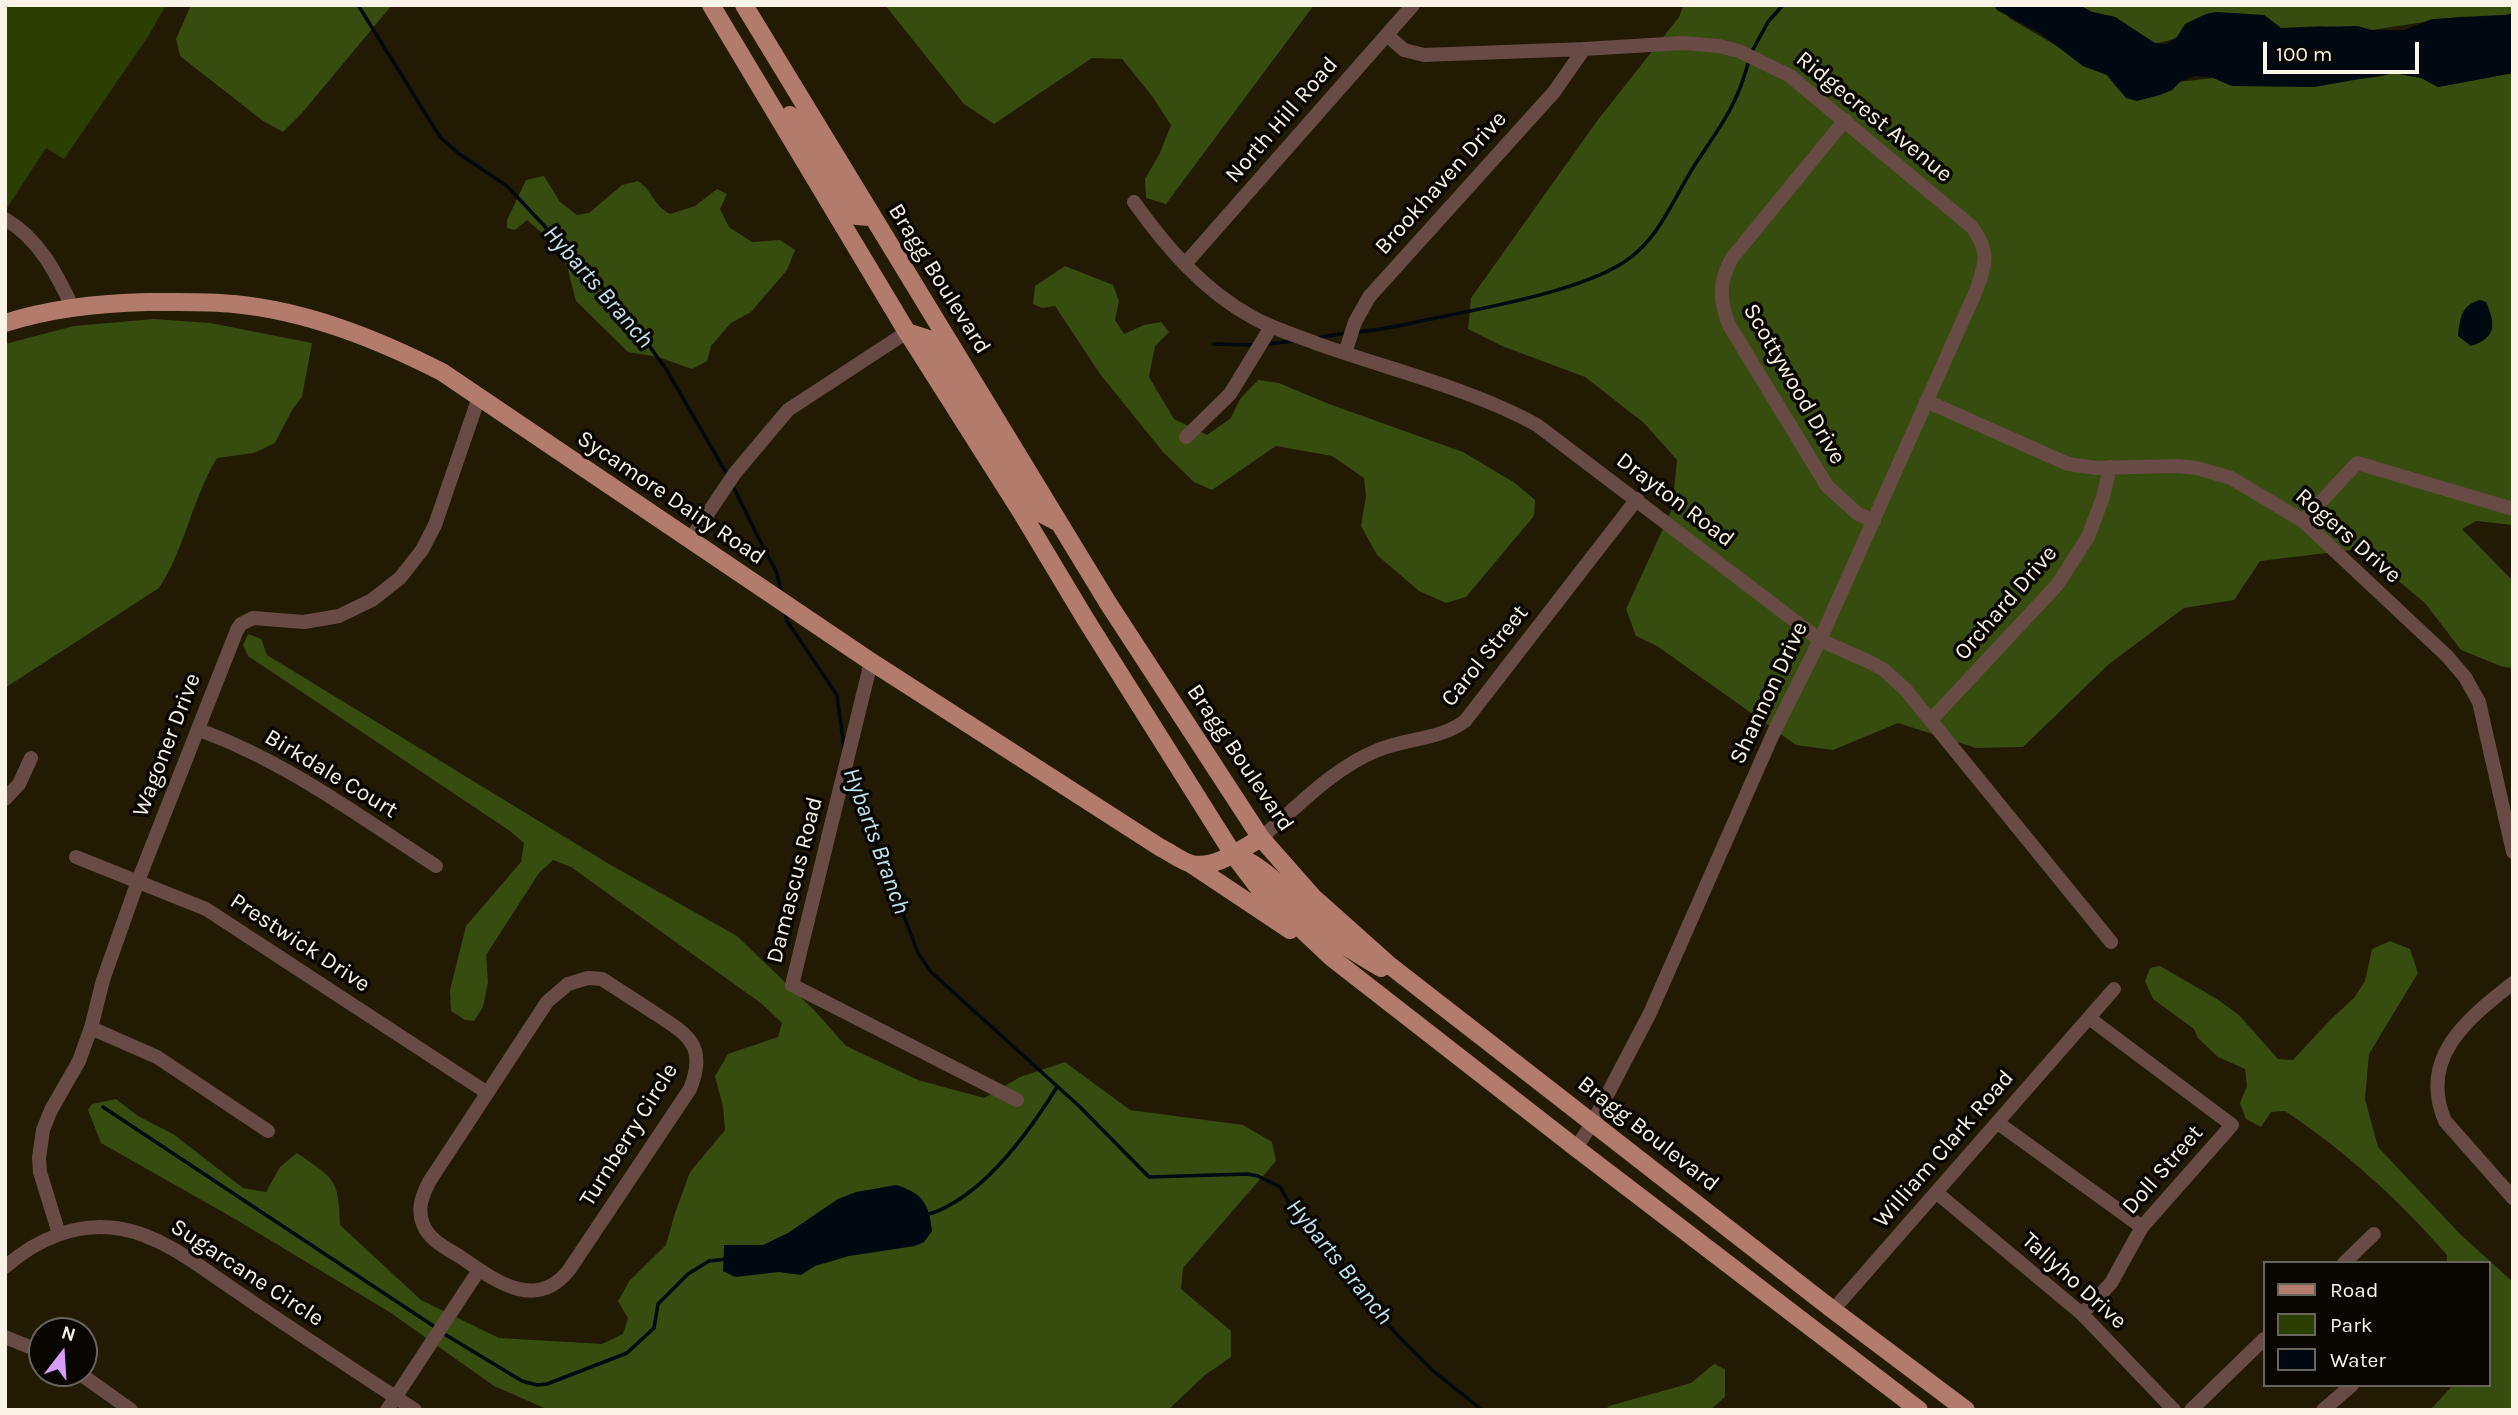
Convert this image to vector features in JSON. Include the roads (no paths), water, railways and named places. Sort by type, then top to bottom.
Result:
[{"type":"main road","points":[[711,5],[907,332],[1233,854],[1261,891],[1332,958],[1919,1410]]},
{"type":"main road","name":"Bragg Boulevard","points":[[744,5],[1108,603],[1261,838],[1313,897],[1388,964],[1966,1410]]},
{"type":"main road","points":[[765,97],[786,108],[848,207],[856,216],[871,217]]},
{"type":"main road","name":"Sycamore Dairy Road","points":[[5,323],[72,306],[177,302],[234,304],[276,311],[341,328],[442,372],[871,662],[1191,864],[1332,958]]},
{"type":"main road","points":[[907,332],[932,340],[1040,513],[1062,525]]},
{"type":"main road","points":[[1191,864],[1207,863],[1233,854],[1261,838]]},
{"type":"main road","points":[[1233,854],[1257,865],[1272,877],[1328,934],[1440,1004]]},
{"type":"street","name":"North Hill Road","points":[[1185,264],[1413,5]]},
{"type":"street","name":"Ridgecrest Avenue","points":[[1387,35],[1404,50],[1424,55],[1584,50],[1690,43],[1739,51],[1790,76],[1845,120],[1972,227],[1985,251]]},
{"type":"street","name":"Brookhaven Drive","points":[[1345,354],[1355,322],[1369,297],[1554,92],[1584,50]]},
{"type":"street","name":"Scottywood Drive","points":[[1845,120],[1732,258],[1723,277],[1721,298],[1729,325],[1827,486],[1858,514],[1874,521]]},
{"type":"street","name":"Drayton Road","points":[[1134,202],[1150,225],[1185,264],[1227,301],[1271,327],[1499,406],[1518,415],[1560,441],[1820,640],[1884,670],[1906,689],[2111,943]]},
{"type":"street","points":[[5,219],[27,235],[44,255],[54,268],[72,306]]},
{"type":"street","name":"Shannon Drive","points":[[1576,1148],[1593,1122],[1650,1013],[1773,734],[1820,640],[1979,284],[1985,266],[1985,251]]},
{"type":"street","points":[[1186,437],[1230,394],[1271,327]]},
{"type":"street","points":[[690,540],[748,455],[788,410],[907,332]]},
{"type":"street","name":"Wagoner Drive","points":[[59,1234],[43,1186],[40,1144],[51,1110],[79,1061],[91,1028],[103,980],[138,881],[241,624],[253,618],[304,622],[325,619],[354,611],[389,587],[414,562],[435,525],[479,397]]},
{"type":"street","name":"Rogers Drive","points":[[1926,401],[2068,464],[2082,467],[2176,466],[2211,471],[2250,488],[2303,521],[2447,656],[2465,677],[2483,716],[2513,852]]},
{"type":"street","points":[[2303,521],[2357,463],[2513,509]]},
{"type":"street","name":"Orchard Drive","points":[[1931,720],[2064,575],[2097,518],[2110,467]]},
{"type":"street","name":"Carol Street","points":[[1261,838],[1339,771],[1358,760],[1397,743],[1447,732],[1465,721],[1637,499]]},
{"type":"street","name":"Damascus Road","points":[[871,662],[792,985],[1017,1100]]},
{"type":"street","name":"Birkdale Court","points":[[199,730],[278,764],[436,866]]},
{"type":"street","points":[[5,799],[19,784],[31,758]]},
{"type":"street","name":"Prestwick Drive","points":[[76,857],[206,909],[486,1092]]},
{"type":"street","name":"Turnberry Circle","points":[[581,979],[603,979],[682,1031],[691,1041],[697,1055],[697,1069],[690,1089],[565,1276],[548,1288],[527,1291],[506,1286],[479,1270],[430,1235],[423,1223],[420,1209],[422,1196],[486,1092],[551,996],[581,979]]},
{"type":"street","points":[[2513,983],[2451,1041],[2441,1059],[2436,1080],[2438,1101],[2445,1121],[2513,1198]]},
{"type":"street","points":[[2089,1018],[2114,989]]},
{"type":"street","name":"William Clark Road","points":[[1833,1310],[2089,1018]]},
{"type":"street","name":"Doll Street","points":[[2082,1314],[2111,1283],[2142,1227],[2232,1125],[2089,1018]]},
{"type":"street","points":[[91,1028],[158,1057],[268,1131]]},
{"type":"street","points":[[1998,1123],[2142,1227]]},
{"type":"street","name":"Tallyho Drive","points":[[1937,1193],[2082,1314],[2174,1410]]},
{"type":"street","name":"Sugarcane Circle","points":[[5,1267],[34,1245],[59,1234],[84,1228],[109,1227],[149,1237],[192,1262],[391,1403],[415,1410]]},
{"type":"street","points":[[2346,1261],[2374,1234]]},
{"type":"street","points":[[391,1403],[479,1270]]},
{"type":"street","points":[[5,1337],[28,1346]]},
{"type":"street","points":[[2191,1410],[2262,1341]]},
{"type":"street","points":[[97,1387],[123,1407]]},
{"type":"street","points":[[2323,1410],[2350,1387]]},
{"type":"water","points":[[1994,5],[2079,5],[2092,12],[2115,17],[2155,43],[2166,44],[2177,37],[2185,24],[2216,12],[2264,15],[2281,28],[2357,26],[2372,30],[2404,30],[2432,19],[2513,13],[2513,73],[2438,87],[2421,78],[2394,73],[2314,87],[2232,86],[2213,78],[2195,76],[2181,81],[2172,90],[2137,101],[2126,98],[2107,75],[2083,66],[2041,34],[1997,10]]},
{"type":"water","points":[[2480,300],[2486,302],[2492,330],[2485,339],[2471,346],[2458,336],[2460,324],[2465,309]]},
{"type":"water","points":[[896,1185],[913,1192],[926,1207],[932,1231],[924,1242],[915,1246],[849,1256],[815,1266],[801,1275],[779,1272],[735,1277],[723,1271],[724,1245],[763,1245],[788,1233],[838,1199],[856,1192]]},
{"type":"waterway","name":"Hybarts Branch","points":[[358,5],[440,137],[458,153],[507,186],[624,311],[666,369],[728,476]]},
{"type":"waterway","points":[[1751,53],[1768,22],[1783,5]]},
{"type":"waterway","points":[[1357,332],[1397,326],[1542,294],[1571,286],[1620,265],[1646,243],[1662,221],[1727,114],[1749,60]]},
{"type":"waterway","points":[[1316,338],[1346,333]]},
{"type":"waterway","points":[[1267,344],[1294,341]]},
{"type":"waterway","points":[[1213,344],[1256,345]]},
{"type":"waterway","name":"Hybarts Branch","points":[[733,486],[776,571],[782,593]]},
{"type":"waterway","name":"Hybarts Branch","points":[[785,611],[787,621],[837,695],[844,748]]},
{"type":"waterway","name":"Hybarts Branch","points":[[848,780],[868,822],[918,953],[931,972],[1079,1106],[1149,1177],[1247,1174],[1258,1176],[1280,1187],[1295,1213],[1331,1248],[1383,1319],[1432,1370],[1482,1410]]},
{"type":"waterway","points":[[926,1215],[946,1207],[984,1180],[1032,1124],[1057,1087]]},
{"type":"waterway","points":[[103,1107],[435,1327]]},
{"type":"waterway","points":[[441,1332],[522,1381],[537,1385],[547,1384],[627,1353],[654,1328],[658,1304],[688,1274],[709,1261],[727,1259]]}]
